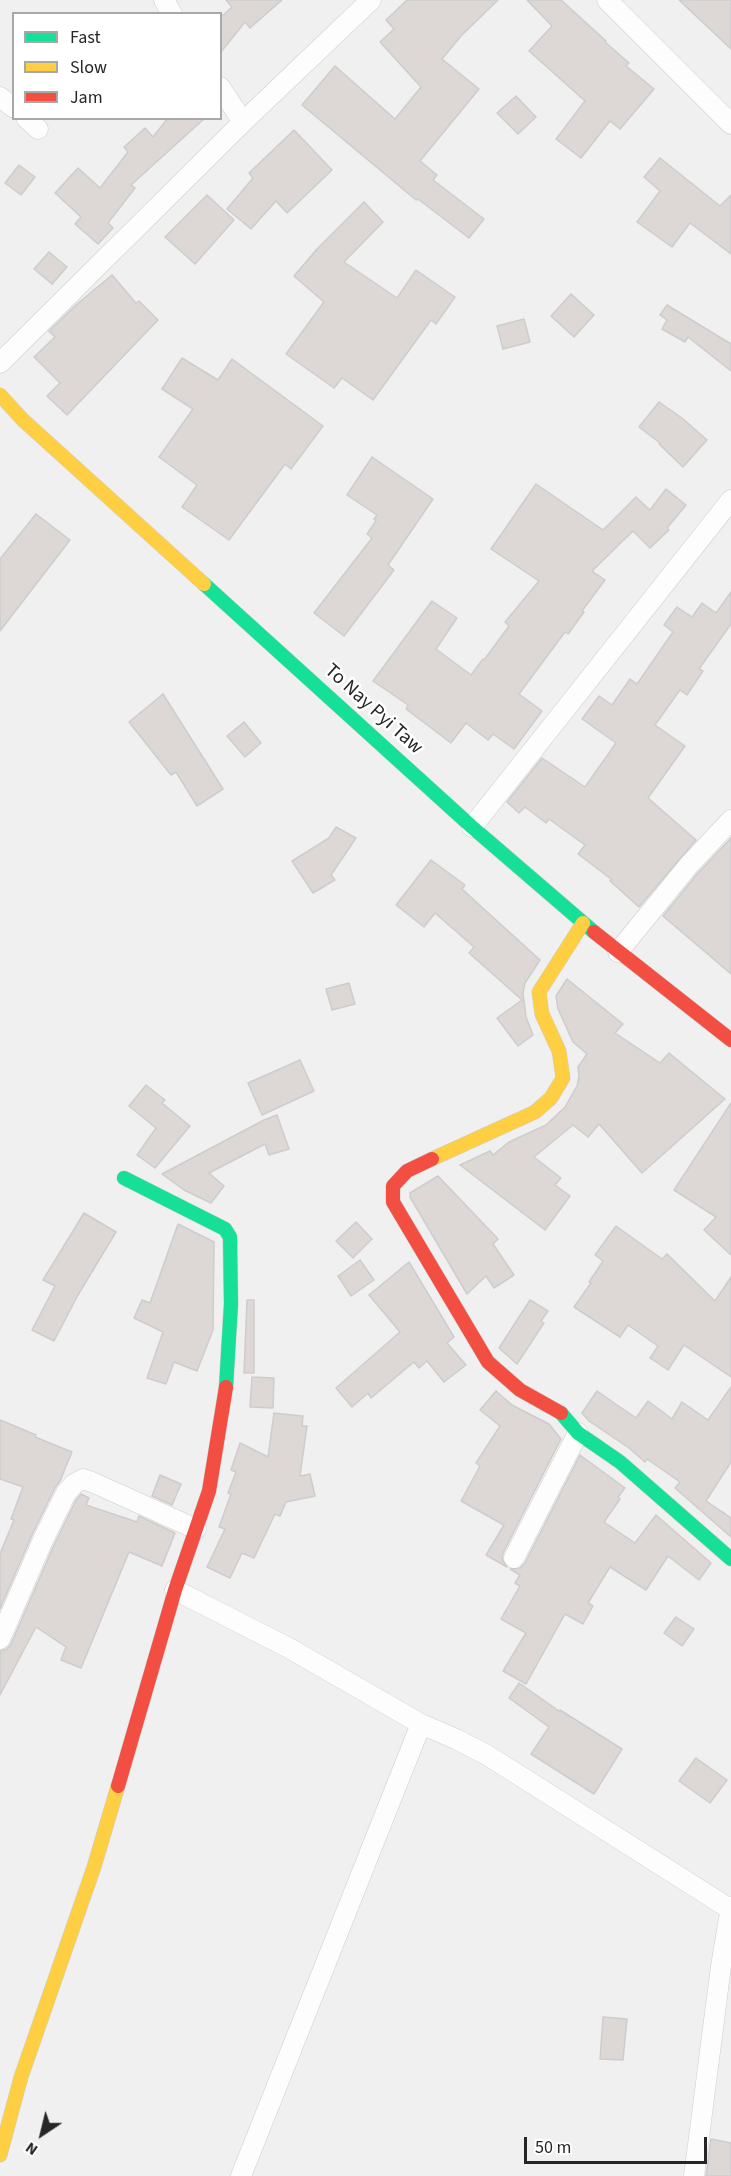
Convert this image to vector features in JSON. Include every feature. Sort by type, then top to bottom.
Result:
[{"type":"street","points":[[0,363],[243,122],[371,0]]},
{"type":"street","points":[[606,0],[731,124]]},
{"type":"street","points":[[222,90],[243,122]]},
{"type":"street","points":[[0,97],[12,106]]},
{"type":"street","name":"To Nay Pyi Taw","points":[[0,395],[23,420],[472,827],[582,923],[731,1041]]},
{"type":"street","points":[[0,425],[23,420]]},
{"type":"street","points":[[472,827],[731,500]]},
{"type":"street","points":[[618,952],[689,865],[731,820]]},
{"type":"street","points":[[582,923],[539,992],[542,1014],[560,1051],[563,1078],[552,1098],[535,1112],[407,1171],[393,1186],[393,1202],[488,1362],[520,1390],[559,1411],[578,1433],[621,1462],[731,1559]]},
{"type":"street","points":[[0,2155],[21,2077],[94,1867],[175,1590],[209,1491],[227,1379],[231,1304],[230,1237],[225,1229],[123,1178]]},
{"type":"street","points":[[514,1558],[578,1433]]},
{"type":"street","points":[[0,1640],[43,1540],[66,1493],[74,1484],[83,1479],[92,1482],[196,1529]]},
{"type":"street","points":[[175,1590],[289,1648],[421,1724],[487,1755],[730,1908],[694,2176]]},
{"type":"street","points":[[242,2176],[421,1724]]},
{"type":"building","points":[[226,0],[282,0],[250,28],[245,22],[222,51],[222,16],[232,7]]},
{"type":"building","points":[[407,0],[498,0],[461,36],[442,59],[479,89],[420,161],[437,175],[433,180],[484,219],[469,238],[418,199],[416,200],[302,105],[335,66],[395,119],[421,87],[380,42],[394,29],[386,20]]},
{"type":"building","points":[[527,0],[561,0],[629,63],[626,66],[654,89],[620,129],[610,121],[581,158],[556,139],[585,101],[529,51],[552,26]]},
{"type":"building","points":[[679,0],[731,0],[731,49]]},
{"type":"building","points":[[516,96],[536,117],[518,134],[497,113]]},
{"type":"building","points":[[166,120],[203,120],[131,185],[135,188],[108,223],[113,228],[98,244],[75,224],[81,217],[55,193],[78,168],[100,188],[128,152],[124,147],[145,128],[153,137]]},
{"type":"building","points":[[294,130],[332,170],[287,213],[276,201],[251,229],[227,209],[253,178],[249,173]]},
{"type":"building","points":[[660,158],[720,206],[731,195],[731,254],[690,223],[672,247],[637,222],[660,191],[644,177]]},
{"type":"building","points":[[19,165],[35,177],[21,195],[5,183]]},
{"type":"building","points":[[207,195],[234,220],[195,264],[165,237]]},
{"type":"building","points":[[364,202],[383,222],[344,262],[397,298],[416,270],[455,297],[436,324],[431,320],[373,400],[342,378],[334,388],[286,354],[324,302],[294,276],[317,249]]},
{"type":"building","points":[[49,252],[67,267],[52,284],[34,269]]},
{"type":"building","points":[[112,275],[136,303],[139,301],[158,320],[67,415],[47,396],[60,383],[34,357],[55,337],[49,331]]},
{"type":"building","points":[[571,294],[594,315],[574,337],[551,316]]},
{"type":"building","points":[[667,305],[731,344],[731,371],[688,337],[685,342],[662,329],[667,320],[660,315]]},
{"type":"building","points":[[524,319],[530,342],[503,349],[497,326]]},
{"type":"building","points":[[182,358],[218,380],[232,359],[323,426],[291,469],[285,464],[229,540],[182,507],[197,485],[159,457],[193,409],[162,389]]},
{"type":"building","points":[[659,402],[707,440],[683,467],[660,443],[639,427]]},
{"type":"building","points":[[372,457],[433,499],[388,565],[394,570],[344,636],[314,613],[372,538],[367,534],[376,521],[374,519],[377,515],[347,495]]},
{"type":"building","points":[[536,484],[603,530],[636,497],[650,510],[666,489],[686,505],[667,528],[669,530],[650,548],[633,531],[592,571],[605,580],[568,634],[565,632],[519,694],[542,711],[514,749],[493,734],[488,740],[466,723],[451,743],[406,709],[408,705],[373,681],[432,601],[457,618],[436,649],[471,675],[484,660],[509,626],[505,622],[539,581],[491,549]]},
{"type":"building","points":[[36,514],[70,540],[0,631],[0,559]]},
{"type":"building","points":[[731,592],[731,624],[699,669],[703,671],[687,695],[680,690],[655,725],[685,746],[648,798],[696,840],[639,907],[610,881],[611,879],[578,854],[585,845],[549,819],[546,823],[525,807],[519,813],[507,802],[542,758],[585,787],[616,743],[582,719],[599,696],[612,705],[630,679],[637,684],[673,632],[664,625],[677,607],[692,617],[702,603],[716,613]]},
{"type":"building","points":[[163,694],[223,789],[197,806],[176,772],[171,775],[129,722]]},
{"type":"building","points":[[244,722],[261,743],[245,757],[227,736]]},
{"type":"building","points":[[336,827],[356,838],[331,875],[335,880],[313,893],[292,861],[329,838]]},
{"type":"building","points":[[731,838],[731,974],[663,916],[698,873]]},
{"type":"building","points":[[431,860],[465,885],[462,889],[540,960],[525,983],[523,993],[526,1017],[533,1035],[518,1046],[497,1018],[522,1000],[469,953],[474,947],[435,913],[424,927],[396,905]]},
{"type":"building","points":[[567,979],[623,1024],[615,1033],[660,1063],[669,1053],[725,1099],[642,1173],[599,1124],[588,1137],[573,1125],[534,1157],[561,1178],[555,1185],[570,1196],[545,1230],[460,1165],[490,1151],[493,1155],[509,1142],[546,1125],[565,1107],[577,1086],[578,1067],[587,1054],[573,1042],[558,1009],[556,996]]},
{"type":"building","points":[[349,983],[355,1004],[332,1010],[326,989]]},
{"type":"building","points":[[300,1060],[314,1091],[262,1115],[248,1083]]},
{"type":"building","points":[[146,1085],[165,1100],[162,1103],[190,1126],[155,1168],[137,1155],[156,1128],[129,1106]]},
{"type":"building","points":[[731,1103],[731,1255],[704,1230],[716,1217],[674,1190]]},
{"type":"building","points":[[277,1115],[289,1149],[269,1155],[265,1144],[209,1173],[224,1186],[211,1203],[184,1190],[162,1174],[264,1120]]},
{"type":"building","points":[[438,1176],[498,1239],[493,1244],[514,1275],[494,1288],[486,1276],[467,1294],[410,1197],[410,1193]]},
{"type":"building","points":[[84,1213],[116,1232],[78,1295],[54,1341],[32,1330],[55,1286],[43,1280]]},
{"type":"building","points":[[356,1222],[372,1239],[353,1258],[336,1241]]},
{"type":"building","points":[[178,1224],[214,1242],[213,1330],[197,1371],[174,1362],[166,1384],[147,1378],[163,1332],[134,1318],[142,1300],[150,1303]]},
{"type":"building","points":[[616,1226],[662,1259],[667,1254],[715,1301],[731,1277],[731,1377],[684,1345],[668,1370],[650,1358],[658,1346],[628,1325],[620,1337],[574,1307],[603,1261],[595,1255]]},
{"type":"building","points":[[360,1260],[374,1280],[351,1296],[338,1276]]},
{"type":"building","points":[[409,1262],[454,1337],[447,1343],[466,1365],[444,1382],[427,1361],[419,1368],[414,1362],[371,1398],[368,1393],[352,1407],[336,1388],[400,1332],[369,1295]]},
{"type":"building","points":[[247,1300],[254,1300],[254,1373],[244,1373]]},
{"type":"building","points":[[530,1300],[548,1311],[541,1321],[544,1323],[517,1364],[499,1348]]},
{"type":"building","points":[[252,1377],[274,1378],[273,1408],[250,1407]]},
{"type":"building","points":[[731,1387],[731,1462],[706,1501],[731,1518],[731,1537],[675,1488],[680,1482],[647,1459],[645,1462],[629,1448],[589,1421],[582,1413],[597,1391],[636,1418],[648,1401],[672,1419],[682,1402],[708,1420]]},
{"type":"building","points":[[496,1391],[512,1405],[549,1424],[561,1439],[503,1553],[502,1559],[507,1567],[486,1555],[504,1525],[461,1501],[480,1466],[476,1463],[500,1426],[480,1410]]},
{"type":"building","points":[[274,1413],[303,1416],[302,1426],[307,1426],[300,1476],[310,1474],[315,1496],[286,1502],[280,1516],[275,1514],[254,1558],[242,1553],[230,1578],[207,1567],[225,1529],[219,1527],[236,1472],[231,1470],[240,1443],[268,1457]]},
{"type":"building","points":[[0,1420],[72,1452],[0,1609],[0,1554],[14,1520],[11,1519],[23,1487],[0,1479]]},
{"type":"building","points":[[580,1455],[625,1488],[604,1522],[635,1543],[656,1515],[711,1563],[699,1580],[668,1556],[646,1590],[610,1567],[588,1603],[593,1606],[583,1624],[565,1614],[526,1684],[503,1671],[526,1633],[501,1619],[520,1586],[515,1583],[520,1575],[510,1569],[520,1568],[525,1563]]},
{"type":"building","points":[[160,1475],[181,1484],[172,1505],[152,1496]]},
{"type":"building","points":[[81,1494],[89,1498],[86,1505],[137,1522],[139,1516],[175,1533],[162,1566],[129,1552],[81,1668],[61,1660],[66,1647],[36,1627],[0,1695],[0,1651],[7,1649],[11,1644],[54,1545]]},
{"type":"building","points":[[676,1617],[694,1629],[682,1646],[664,1633]]},
{"type":"building","points":[[519,1683],[559,1711],[622,1749],[594,1794],[531,1754],[549,1727],[509,1698]]},
{"type":"building","points":[[696,1758],[727,1780],[710,1803],[679,1781]]},
{"type":"building","points":[[603,2017],[627,2019],[623,2060],[600,2059]]},
{"type":"building","points":[[711,2139],[731,2143],[731,2176],[706,2176]]},
{"type":"traffic: fast","points":[[204,584],[472,827],[594,932]]},
{"type":"traffic: fast","points":[[124,1178],[225,1229],[230,1237],[231,1304],[226,1387]]},
{"type":"traffic: fast","points":[[561,1413],[578,1433],[620,1462],[731,1559]]},
{"type":"traffic: slow","points":[[0,395],[23,420],[204,584]]},
{"type":"traffic: slow","points":[[432,1159],[535,1112],[551,1098],[563,1078],[559,1051],[542,1014],[539,992],[583,923]]},
{"type":"traffic: slow","points":[[0,2155],[21,2077],[94,1867],[118,1786]]},
{"type":"traffic: jam","points":[[594,932],[731,1040]]},
{"type":"traffic: jam","points":[[432,1159],[407,1171],[393,1186],[393,1202],[488,1362],[520,1390],[561,1413]]},
{"type":"traffic: jam","points":[[118,1786],[175,1590],[209,1491],[226,1387]]}]
